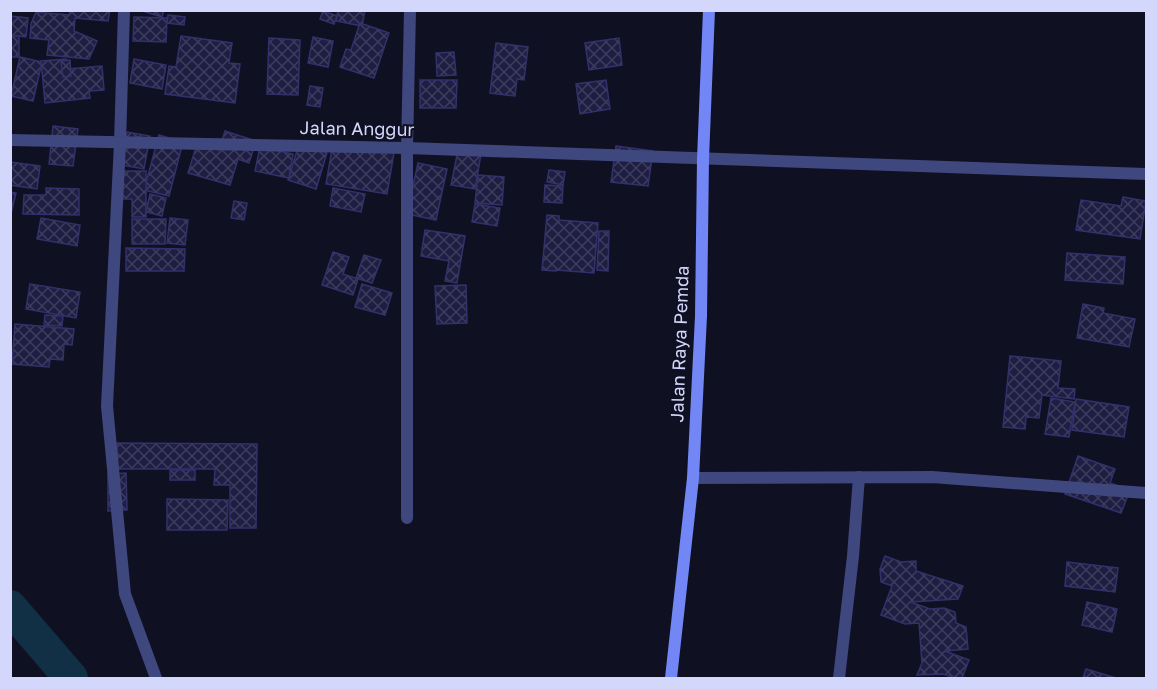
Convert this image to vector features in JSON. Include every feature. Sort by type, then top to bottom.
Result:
[{"type":"street","points":[[124,10],[107,406],[125,594],[156,678]]},
{"type":"street","points":[[407,518],[407,148],[410,10]]},
{"type":"street","name":"Jalan Raya Pemda","points":[[671,678],[693,478],[701,316],[703,159],[709,10]]},
{"type":"street","name":"Jalan Anggur","points":[[10,140],[407,148],[1146,174]]},
{"type":"street","points":[[838,678],[853,556],[859,477]]},
{"type":"street","points":[[693,478],[932,477],[1146,493]]},
{"type":"building","points":[[71,10],[110,10],[108,21],[75,18],[74,31],[97,41],[89,59],[47,55],[49,40],[30,38],[31,24],[36,12],[69,15]]},
{"type":"building","points":[[139,10],[164,10],[162,17]]},
{"type":"building","points":[[338,10],[365,10],[362,26],[336,21]]},
{"type":"building","points":[[323,11],[337,16],[334,24],[320,19]]},
{"type":"building","points":[[168,15],[185,17],[184,25],[167,23]]},
{"type":"building","points":[[10,16],[28,18],[26,37],[10,35]]},
{"type":"building","points":[[134,17],[167,18],[166,42],[133,41]]},
{"type":"building","points":[[360,23],[389,33],[374,78],[340,67],[346,49],[351,50]]},
{"type":"building","points":[[10,36],[19,36],[19,57],[10,57]]},
{"type":"building","points":[[181,36],[232,43],[229,63],[240,64],[235,103],[165,94],[169,66],[176,67]]},
{"type":"building","points":[[313,37],[333,41],[328,67],[308,63]]},
{"type":"building","points":[[269,38],[300,40],[298,95],[267,94]]},
{"type":"building","points":[[619,38],[622,65],[589,70],[585,43]]},
{"type":"building","points":[[496,43],[528,47],[524,80],[517,79],[515,96],[490,93]]},
{"type":"building","points":[[454,52],[456,75],[437,76],[436,53]]},
{"type":"building","points":[[20,57],[42,62],[33,101],[11,96]]},
{"type":"building","points":[[66,59],[67,69],[102,66],[104,90],[89,91],[90,98],[45,103],[41,61]]},
{"type":"building","points":[[134,59],[166,65],[162,89],[130,83]]},
{"type":"building","points":[[70,60],[71,76],[63,77],[61,61]]},
{"type":"building","points":[[420,80],[457,80],[456,108],[420,108]]},
{"type":"building","points":[[606,80],[610,109],[580,114],[576,84]]},
{"type":"building","points":[[310,86],[323,88],[320,107],[307,105]]},
{"type":"building","points":[[53,126],[78,129],[73,166],[49,164]]},
{"type":"building","points":[[225,131],[256,141],[249,163],[238,159],[230,185],[188,173],[197,144],[219,150]]},
{"type":"building","points":[[127,132],[150,136],[144,169],[121,165]]},
{"type":"building","points":[[159,135],[183,142],[169,196],[144,190]]},
{"type":"building","points":[[333,143],[395,147],[387,194],[326,184]]},
{"type":"building","points":[[299,144],[327,153],[316,189],[288,180]]},
{"type":"building","points":[[616,146],[653,151],[648,186],[611,182]]},
{"type":"building","points":[[260,147],[293,154],[289,178],[255,171]]},
{"type":"building","points":[[458,150],[481,154],[475,189],[451,185]]},
{"type":"building","points":[[10,162],[40,166],[37,189],[10,185]]},
{"type":"building","points":[[418,163],[447,169],[436,220],[407,214]]},
{"type":"building","points":[[549,170],[565,172],[563,185],[547,182]]},
{"type":"building","points":[[117,171],[146,171],[146,217],[132,217],[132,199],[116,199]]},
{"type":"building","points":[[478,175],[504,177],[502,205],[475,203]]},
{"type":"building","points":[[545,185],[563,186],[562,203],[544,202]]},
{"type":"building","points":[[46,188],[79,189],[79,215],[23,214],[24,195],[46,195]]},
{"type":"building","points":[[333,188],[365,194],[361,212],[330,206]]},
{"type":"building","points":[[10,192],[16,193],[11,214],[10,213]]},
{"type":"building","points":[[150,194],[166,198],[162,216],[146,212]]},
{"type":"building","points":[[1123,197],[1146,201],[1140,239],[1076,230],[1081,200],[1121,206]]},
{"type":"building","points":[[234,201],[247,203],[244,220],[231,218]]},
{"type":"building","points":[[475,204],[500,208],[497,226],[472,222]]},
{"type":"building","points":[[547,215],[559,216],[559,220],[598,223],[594,273],[542,270]]},
{"type":"building","points":[[41,218],[80,225],[77,246],[37,239]]},
{"type":"building","points":[[170,218],[188,220],[185,245],[167,243]]},
{"type":"building","points":[[132,219],[166,219],[165,244],[132,244]]},
{"type":"building","points":[[425,230],[465,236],[457,283],[445,281],[449,261],[421,256]]},
{"type":"building","points":[[599,231],[609,231],[608,271],[597,270]]},
{"type":"building","points":[[126,248],[185,249],[184,271],[126,271]]},
{"type":"building","points":[[333,252],[349,257],[343,274],[358,279],[353,295],[322,285]]},
{"type":"building","points":[[1067,253],[1125,257],[1123,284],[1065,280]]},
{"type":"building","points":[[364,255],[381,260],[372,283],[356,278]]},
{"type":"building","points":[[30,284],[80,292],[76,318],[26,309]]},
{"type":"building","points":[[362,284],[392,293],[385,315],[355,307]]},
{"type":"building","points":[[466,285],[467,323],[437,324],[435,286]]},
{"type":"building","points":[[1083,304],[1104,308],[1103,313],[1135,319],[1129,347],[1077,338]]},
{"type":"building","points":[[45,315],[63,316],[62,326],[44,325]]},
{"type":"building","points":[[15,324],[74,329],[72,345],[64,344],[63,360],[50,359],[49,367],[12,364]]},
{"type":"building","points":[[1010,356],[1061,361],[1058,388],[1075,389],[1074,399],[1042,395],[1039,418],[1026,417],[1025,429],[1003,427]]},
{"type":"building","points":[[1051,398],[1075,402],[1069,437],[1045,434]]},
{"type":"building","points":[[1076,399],[1129,407],[1124,437],[1072,430]]},
{"type":"building","points":[[117,443],[257,444],[256,528],[230,528],[230,485],[214,485],[215,469],[117,469]]},
{"type":"building","points":[[1078,456],[1115,469],[1110,483],[1130,490],[1121,513],[1065,494]]},
{"type":"building","points":[[170,470],[195,470],[195,480],[170,480]]},
{"type":"building","points":[[126,473],[127,510],[108,511],[108,474]]},
{"type":"building","points":[[167,499],[228,500],[227,530],[167,530]]},
{"type":"building","points":[[885,556],[901,562],[916,561],[916,571],[963,586],[958,599],[910,602],[930,609],[944,608],[955,612],[956,623],[966,627],[968,649],[945,651],[969,660],[962,678],[943,674],[917,675],[922,663],[919,623],[905,624],[881,615],[892,586],[881,582],[880,569]]},
{"type":"building","points":[[1067,562],[1118,568],[1115,592],[1065,586]]},
{"type":"building","points":[[1087,602],[1117,609],[1112,632],[1082,625]]},
{"type":"building","points":[[1086,669],[1116,678],[1083,678]]},
{"type":"waterway","points":[[10,607],[71,678]]}]
